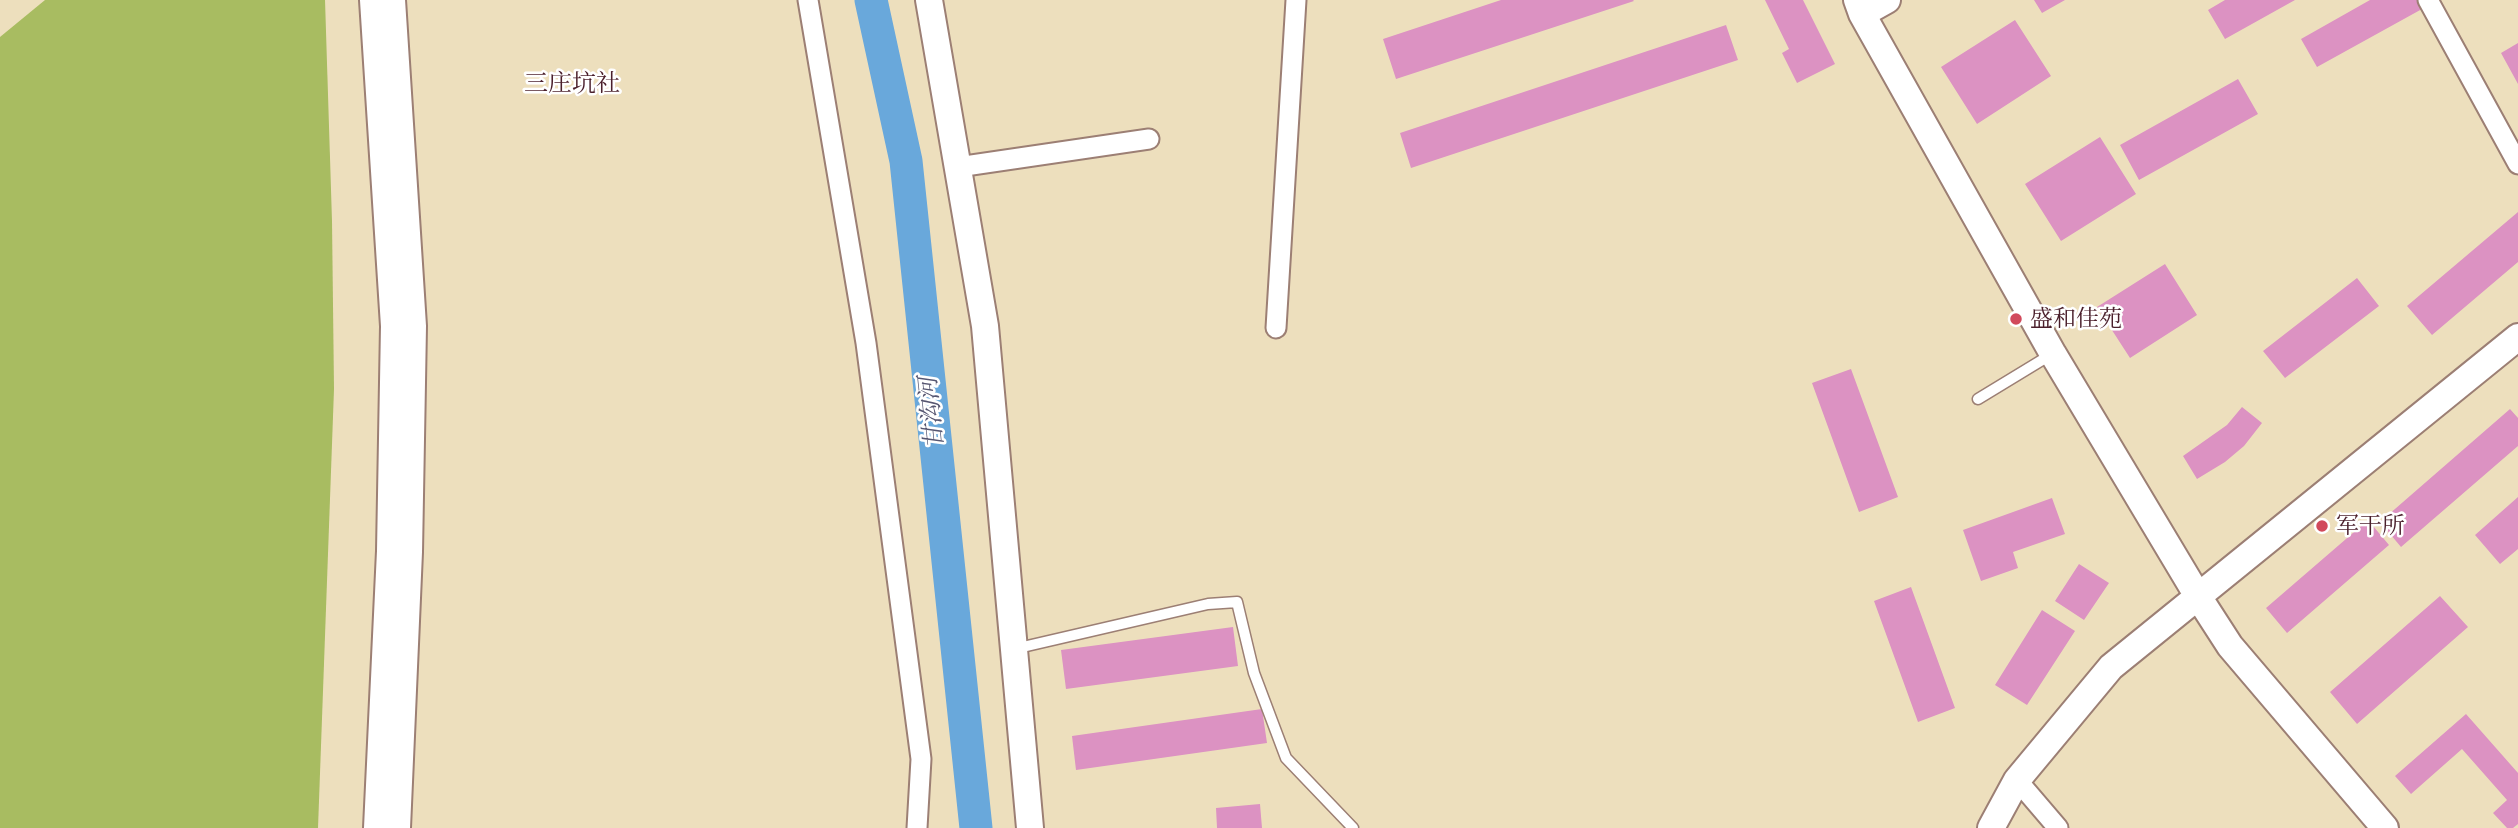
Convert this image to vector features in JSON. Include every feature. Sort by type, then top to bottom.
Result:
[{"type":"street","points":[[373,0],[394,326],[390,551],[377,828]]},
{"type":"street","points":[[392,0],[413,326],[409,552],[397,828]]},
{"type":"street","points":[[808,0],[866,343],[921,759],[917,828]]},
{"type":"street","points":[[929,0],[985,326],[1030,828]]},
{"type":"street","points":[[1276,328],[1296,0]]},
{"type":"street","points":[[1888,0],[1859,7],[2053,354],[2199,598],[2230,646],[2385,828]]},
{"type":"street","points":[[2428,0],[2518,164]]},
{"type":"street","points":[[958,167],[1149,139]]},
{"type":"street","points":[[1991,828],[2017,780],[2111,667],[2518,337]]},
{"type":"street","points":[[2017,780],[2058,828]]},
{"type":"lane","points":[[1978,399],[2053,354]]},
{"type":"lane","points":[[1014,649],[1208,604],[1237,602],[1254,673],[1286,758],[1353,828]]},
{"type":"green space","points":[[45,0],[325,0],[334,389],[318,828],[0,828],[0,37]]},
{"type":"building","points":[[1501,0],[1634,1],[1396,79],[1383,39]]},
{"type":"building","points":[[1765,0],[1803,0],[1835,64],[1797,83],[1782,53],[1789,49]]},
{"type":"building","points":[[2034,0],[2065,0],[2042,13]]},
{"type":"building","points":[[2225,0],[2295,0],[2225,39],[2208,10]]},
{"type":"building","points":[[2370,0],[2417,0],[2422,9],[2317,67],[2301,39]]},
{"type":"building","points":[[2015,20],[2051,76],[1977,124],[1941,67]]},
{"type":"building","points":[[1726,25],[1738,60],[1411,168],[1400,133]]},
{"type":"building","points":[[2518,43],[2518,84],[2501,53]]},
{"type":"building","points":[[2238,79],[2258,114],[2139,180],[2120,145]]},
{"type":"building","points":[[2100,137],[2136,194],[2061,241],[2025,184]]},
{"type":"building","points":[[2518,212],[2518,262],[2432,335],[2407,306]]},
{"type":"building","points":[[2165,264],[2197,315],[2130,358],[2097,307]]},
{"type":"building","points":[[2357,278],[2379,306],[2285,378],[2263,351]]},
{"type":"building","points":[[1851,369],[1898,497],[1859,512],[1812,383]]},
{"type":"building","points":[[2242,407],[2262,423],[2244,446],[2225,462],[2197,479],[2183,456],[2227,425]]},
{"type":"building","points":[[2510,409],[2518,418],[2518,446],[2401,547],[2380,522]]},
{"type":"building","points":[[2518,497],[2518,549],[2500,564],[2475,535]]},
{"type":"building","points":[[2052,498],[2065,534],[2013,552],[2018,568],[1981,581],[1963,530]]},
{"type":"building","points":[[2368,520],[2389,545],[2287,633],[2266,608]]},
{"type":"building","points":[[2079,564],[2109,583],[2084,620],[2055,601]]},
{"type":"building","points":[[1911,587],[1955,708],[1918,722],[1874,601]]},
{"type":"building","points":[[2440,596],[2468,627],[2357,724],[2330,692]]},
{"type":"building","points":[[2042,610],[2075,631],[2027,705],[1995,685]]},
{"type":"building","points":[[1233,627],[1238,666],[1066,689],[1061,650]]},
{"type":"building","points":[[1262,709],[1267,743],[1076,770],[1072,736]]},
{"type":"building","points":[[2466,714],[2518,773],[2518,824],[2513,828],[2507,828],[2493,813],[2507,800],[2462,749],[2411,794],[2395,776]]},
{"type":"building","points":[[1260,804],[1262,828],[1217,828],[1216,808]]},
{"type":"waterway","name":"甘沟河","points":[[871,0],[906,161],[976,828]]},
{"type":"place","name":"盛和佳苑","points":[[2016,319]]},
{"type":"place","name":"军干所","points":[[2322,526]]},
{"type":"district","name":"三庄坑社","points":[[572,84]]}]
